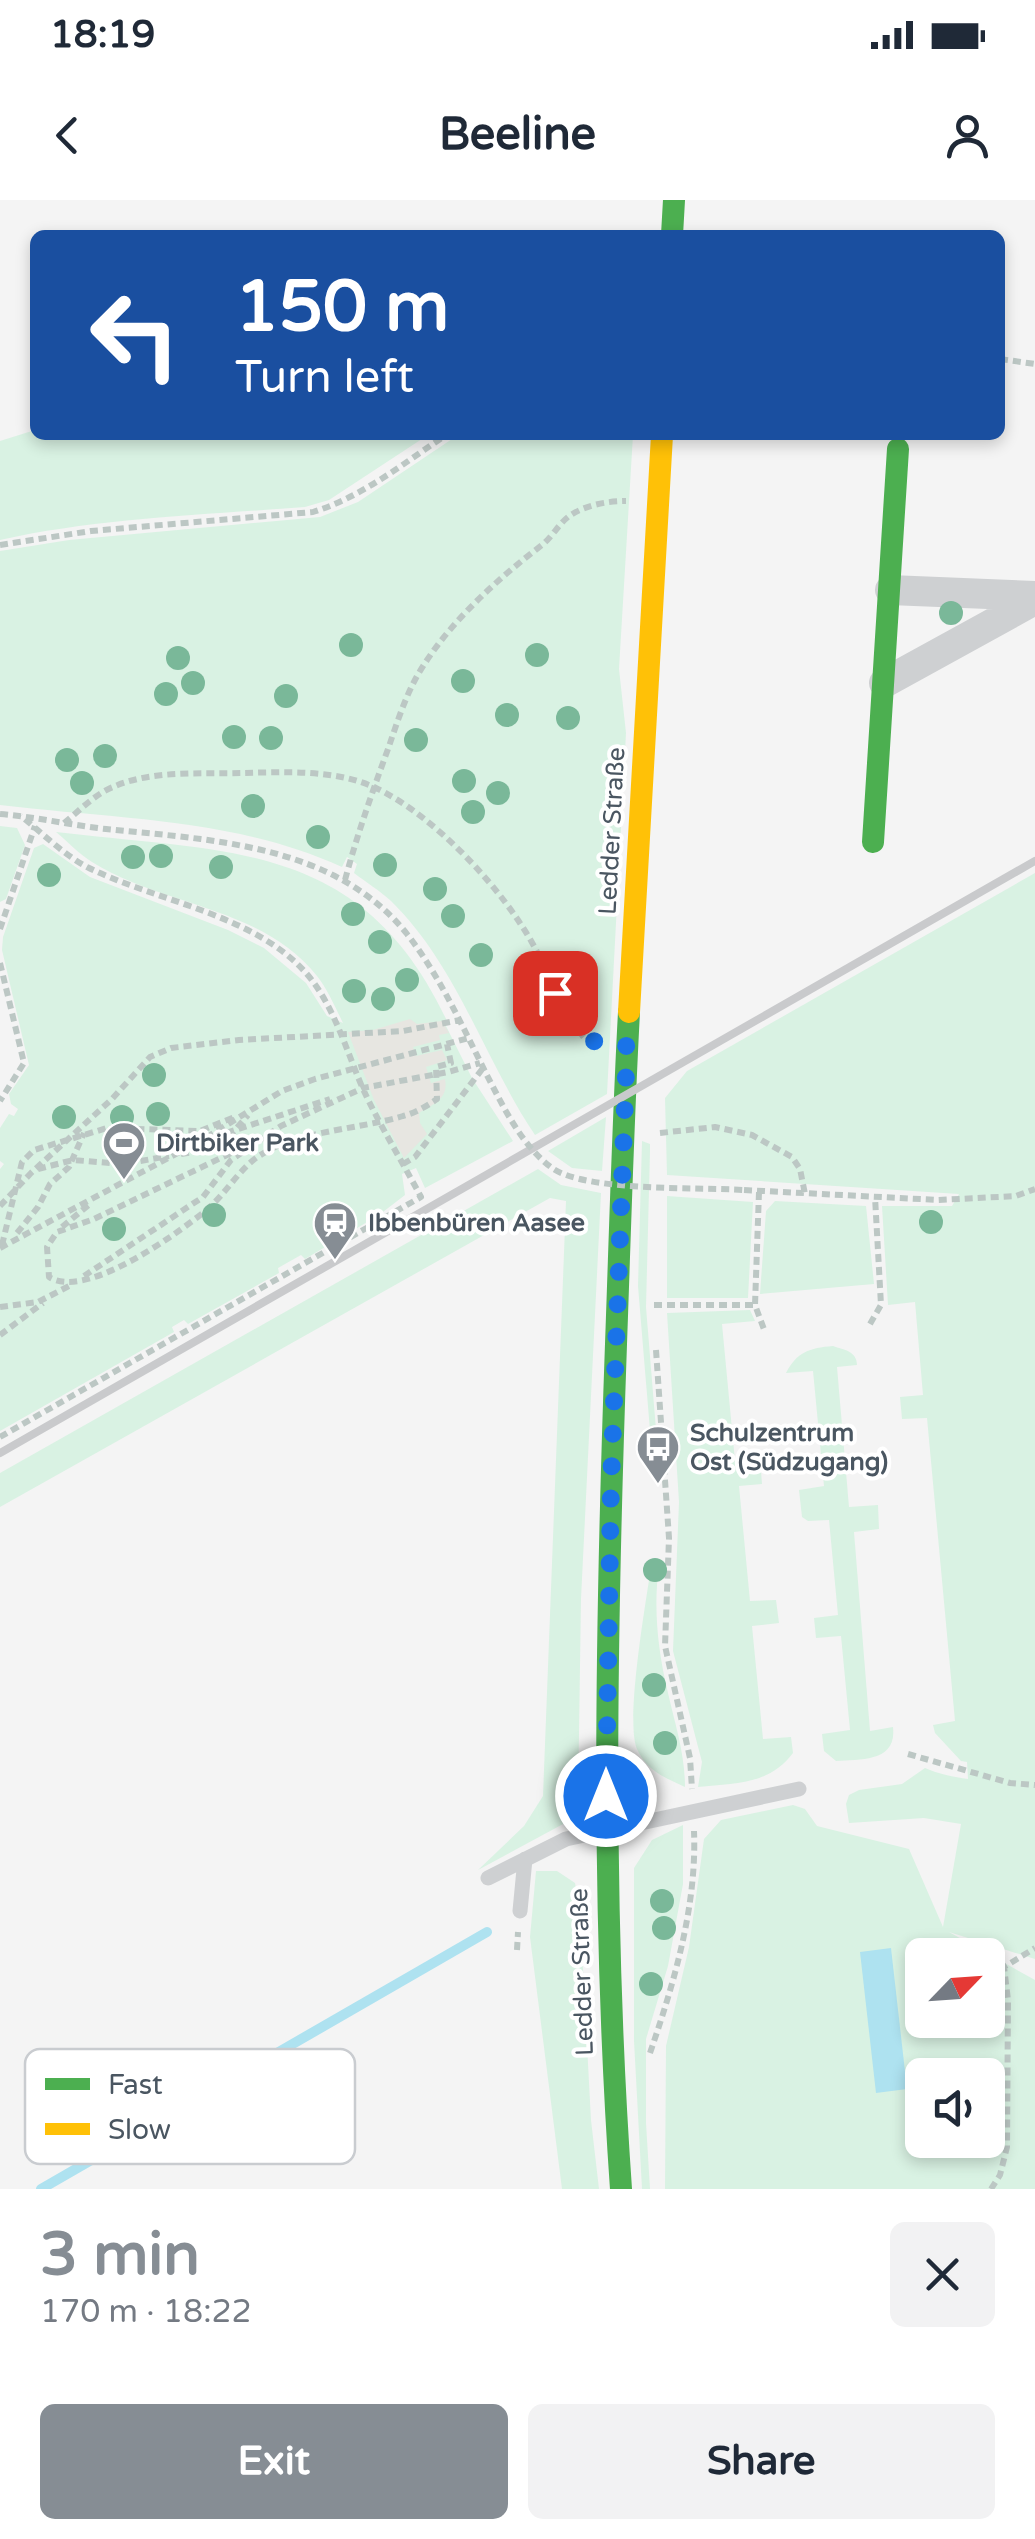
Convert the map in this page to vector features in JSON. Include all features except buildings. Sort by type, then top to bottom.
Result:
[{"type":"main road","points":[[672,230],[674,200]]},
{"type":"main road","name":"Ledder Straße","points":[[621,2189],[610,2031],[606,1828],[612,1465],[627,1046],[662,440]]},
{"type":"main road","points":[[873,842],[898,449]]},
{"type":"street","points":[[890,590],[1035,598]]},
{"type":"street","points":[[884,682],[1035,598]]},
{"type":"lane","points":[[488,1878],[566,1839],[800,1789]]},
{"type":"lane","points":[[520,1911],[525,1859]]},
{"type":"path","points":[[1005,360],[1035,364]]},
{"type":"path","points":[[0,545],[74,533],[314,512],[363,490],[438,440]]},
{"type":"path","points":[[345,880],[364,807],[416,677],[464,615],[549,540],[569,516],[609,501],[660,502]]},
{"type":"path","points":[[64,823],[113,786],[156,776],[306,771],[374,787],[418,814],[496,892],[534,946],[571,1022],[586,1040],[627,1046]]},
{"type":"path","points":[[0,814],[36,823],[83,865],[212,915],[277,948],[306,973],[341,1035],[379,1122],[420,1197],[0,1437]]},
{"type":"path","points":[[36,823],[179,836],[286,854],[345,880],[406,932],[446,993],[510,1118],[542,1160],[581,1181],[938,1200],[1016,1196],[1035,1188]]},
{"type":"path","points":[[0,929],[3,910],[36,823]]},
{"type":"path","points":[[0,963],[24,1062],[0,1101]]},
{"type":"path","points":[[0,1206],[150,1056],[171,1048],[239,1040],[424,1029],[460,1020]]},
{"type":"path","points":[[1,1247],[177,1154],[282,1091],[468,1038]]},
{"type":"path","points":[[99,1196],[57,1232],[47,1246],[49,1277],[59,1283],[72,1284],[128,1263],[153,1248],[206,1211],[252,1161],[282,1145],[408,1115],[437,1099],[436,1067],[451,1062],[447,1044]]},
{"type":"path","points":[[57,1232],[94,1219],[363,1088],[482,1065]]},
{"type":"path","points":[[404,1164],[415,1157],[482,1065]]},
{"type":"path","points":[[202,1140],[309,1103],[341,1097]]},
{"type":"path","points":[[211,1161],[252,1110]]},
{"type":"path","points":[[1,1247],[22,1162],[34,1150],[107,1128],[200,1131],[252,1110]]},
{"type":"path","points":[[656,1144],[659,1114]]},
{"type":"path","points":[[13,1238],[38,1207],[50,1184],[72,1160],[88,1122]]},
{"type":"path","points":[[658,1134],[715,1127],[752,1135],[792,1157],[800,1169],[805,1194]]},
{"type":"path","points":[[34,1170],[72,1160],[122,1164],[254,1142]]},
{"type":"path","points":[[0,1335],[203,1197],[232,1160],[254,1142]]},
{"type":"path","points":[[655,1197],[656,1179]]},
{"type":"path","points":[[760,1192],[755,1305],[765,1332]]},
{"type":"path","points":[[870,1324],[881,1304],[876,1197]]},
{"type":"path","points":[[653,1287],[654,1323]]},
{"type":"path","points":[[0,1308],[38,1302],[57,1294]]},
{"type":"path","points":[[652,1305],[755,1305]]},
{"type":"path","points":[[650,2071],[650,2053],[666,2008],[685,1928],[695,1854],[690,1758],[665,1646],[670,1538],[655,1341]]},
{"type":"path","points":[[908,1754],[1010,1784],[1035,1785]]},
{"type":"path","points":[[991,2189],[1000,2175],[1007,2147],[1008,2000],[1004,1967],[1035,1948]]},
{"type":"green space","points":[[30,432],[30,440],[420,440],[329,500],[305,507],[113,522],[0,540],[0,441]]},
{"type":"green space","points":[[451,440],[633,440],[619,669],[626,733],[607,1094],[535,1135],[435,955],[391,901],[354,873],[357,864],[347,857],[342,867],[302,851],[217,830],[0,805],[0,551],[69,540],[320,517],[358,502]]},
{"type":"green space","points":[[0,826],[17,828],[25,845],[6,899],[0,902]]},
{"type":"green space","points":[[56,832],[233,853],[284,866],[332,887],[374,918],[413,962],[447,1021],[444,1022],[472,1078],[513,1141],[425,1188],[416,1168],[402,1174],[405,1195],[379,1215],[305,1259],[301,1255],[278,1268],[279,1273],[188,1324],[184,1320],[172,1327],[174,1332],[0,1431],[0,1169],[4,1164],[0,1161],[0,1128],[9,1114],[14,1116],[18,1109],[11,1104],[9,1094],[29,1065],[2,950],[34,848],[43,844],[90,877],[228,930],[264,948],[306,983],[327,1016],[343,1023],[317,976],[268,935],[210,909],[119,877],[87,859]]},
{"type":"green space","points":[[1035,873],[1035,1959],[1005,1950],[1005,1938],[968,1938],[949,1932],[960,1938],[905,1938],[905,2038],[1005,2038],[1005,1963],[1035,1980],[1035,2189],[665,2189],[666,2046],[689,1947],[704,1839],[721,1820],[793,1805],[805,1809],[817,1826],[909,1849],[943,1927],[961,1824],[924,1818],[849,1823],[846,1804],[849,1795],[859,1790],[902,1784],[925,1768],[968,1779],[967,1762],[961,1761],[935,1733],[933,1725],[955,1721],[927,1418],[902,1419],[900,1397],[923,1395],[915,1302],[888,1305],[882,1206],[952,1206],[959,1194],[667,1175],[665,1098],[687,1071]]},
{"type":"green space","points":[[606,1117],[602,1171],[572,1168],[548,1151]]},
{"type":"green space","points":[[642,1141],[650,1144],[646,1307],[660,1479],[654,1479],[638,1286]]},
{"type":"green space","points":[[538,1169],[561,1185],[601,1193],[581,1599],[578,1800],[565,1823],[478,1870],[524,1826],[543,1796],[566,1201],[550,1198],[0,1507],[0,1473]]},
{"type":"green space","points":[[667,1196],[753,1202],[748,1298],[667,1298]]},
{"type":"green space","points":[[775,1201],[866,1206],[874,1284],[760,1294],[766,1211]]},
{"type":"green space","points":[[750,1310],[755,1321],[722,1324],[735,1461],[760,1459],[762,1484],[739,1486],[750,1601],[776,1600],[779,1623],[752,1626],[763,1739],[791,1737],[793,1753],[762,1777],[698,1787],[702,1762],[673,1651],[679,1502],[667,1313]]},
{"type":"green space","points":[[833,1346],[852,1354],[857,1365],[837,1367],[849,1507],[878,1505],[879,1529],[854,1532],[870,1731],[893,1727],[893,1738],[883,1753],[866,1759],[836,1761],[824,1751],[822,1734],[850,1730],[841,1636],[816,1638],[814,1618],[838,1615],[829,1520],[808,1521],[802,1517],[799,1490],[824,1486],[813,1371],[786,1373],[805,1352]]},
{"type":"green space","points":[[659,1566],[659,1646],[685,1787],[645,1763],[634,1735],[645,1606],[651,1567]]},
{"type":"green space","points":[[683,1825],[683,1884],[668,1966],[646,2039],[650,2189],[642,2189],[634,2041],[634,1868],[652,1840]]},
{"type":"green space","points":[[536,1871],[557,1871],[575,1883],[599,2189],[562,2189],[530,1937]]},
{"type":"sand","points":[[410,1019],[417,1024],[442,1021],[449,1033],[439,1035],[440,1040],[413,1047],[416,1056],[442,1050],[447,1060],[426,1067],[431,1083],[445,1079],[446,1086],[439,1100],[419,1113],[427,1134],[404,1158],[374,1100],[348,1032],[373,1030]]},
{"type":"water","points":[[891,1948],[905,2089],[876,2093],[860,1952]]},
{"type":"waterway","points":[[284,2049],[487,1932]]},
{"type":"waterway","points":[[41,2189],[84,2164]]},
{"type":"railway","points":[[0,1453],[1035,861]]},
{"type":"traffic: fast","points":[[672,230],[674,200]]},
{"type":"traffic: fast","points":[[873,842],[898,449]]},
{"type":"traffic: fast","points":[[621,2189],[610,1978],[608,1661],[629,1012]]},
{"type":"traffic: slow","points":[[629,1012],[662,440]]},
{"type":"place","name":"Dirtbiker Park","points":[[124,1181]]},
{"type":"place","name":"Ibbenbüren Aasee","points":[[335,1261]]},
{"type":"place","name":"Schulzentrum Ost (Südzugang)","points":[[658,1485]]},
{"type":"route","points":[[555,993],[586,1040],[627,1046],[616,1305],[606,1796]]}]
